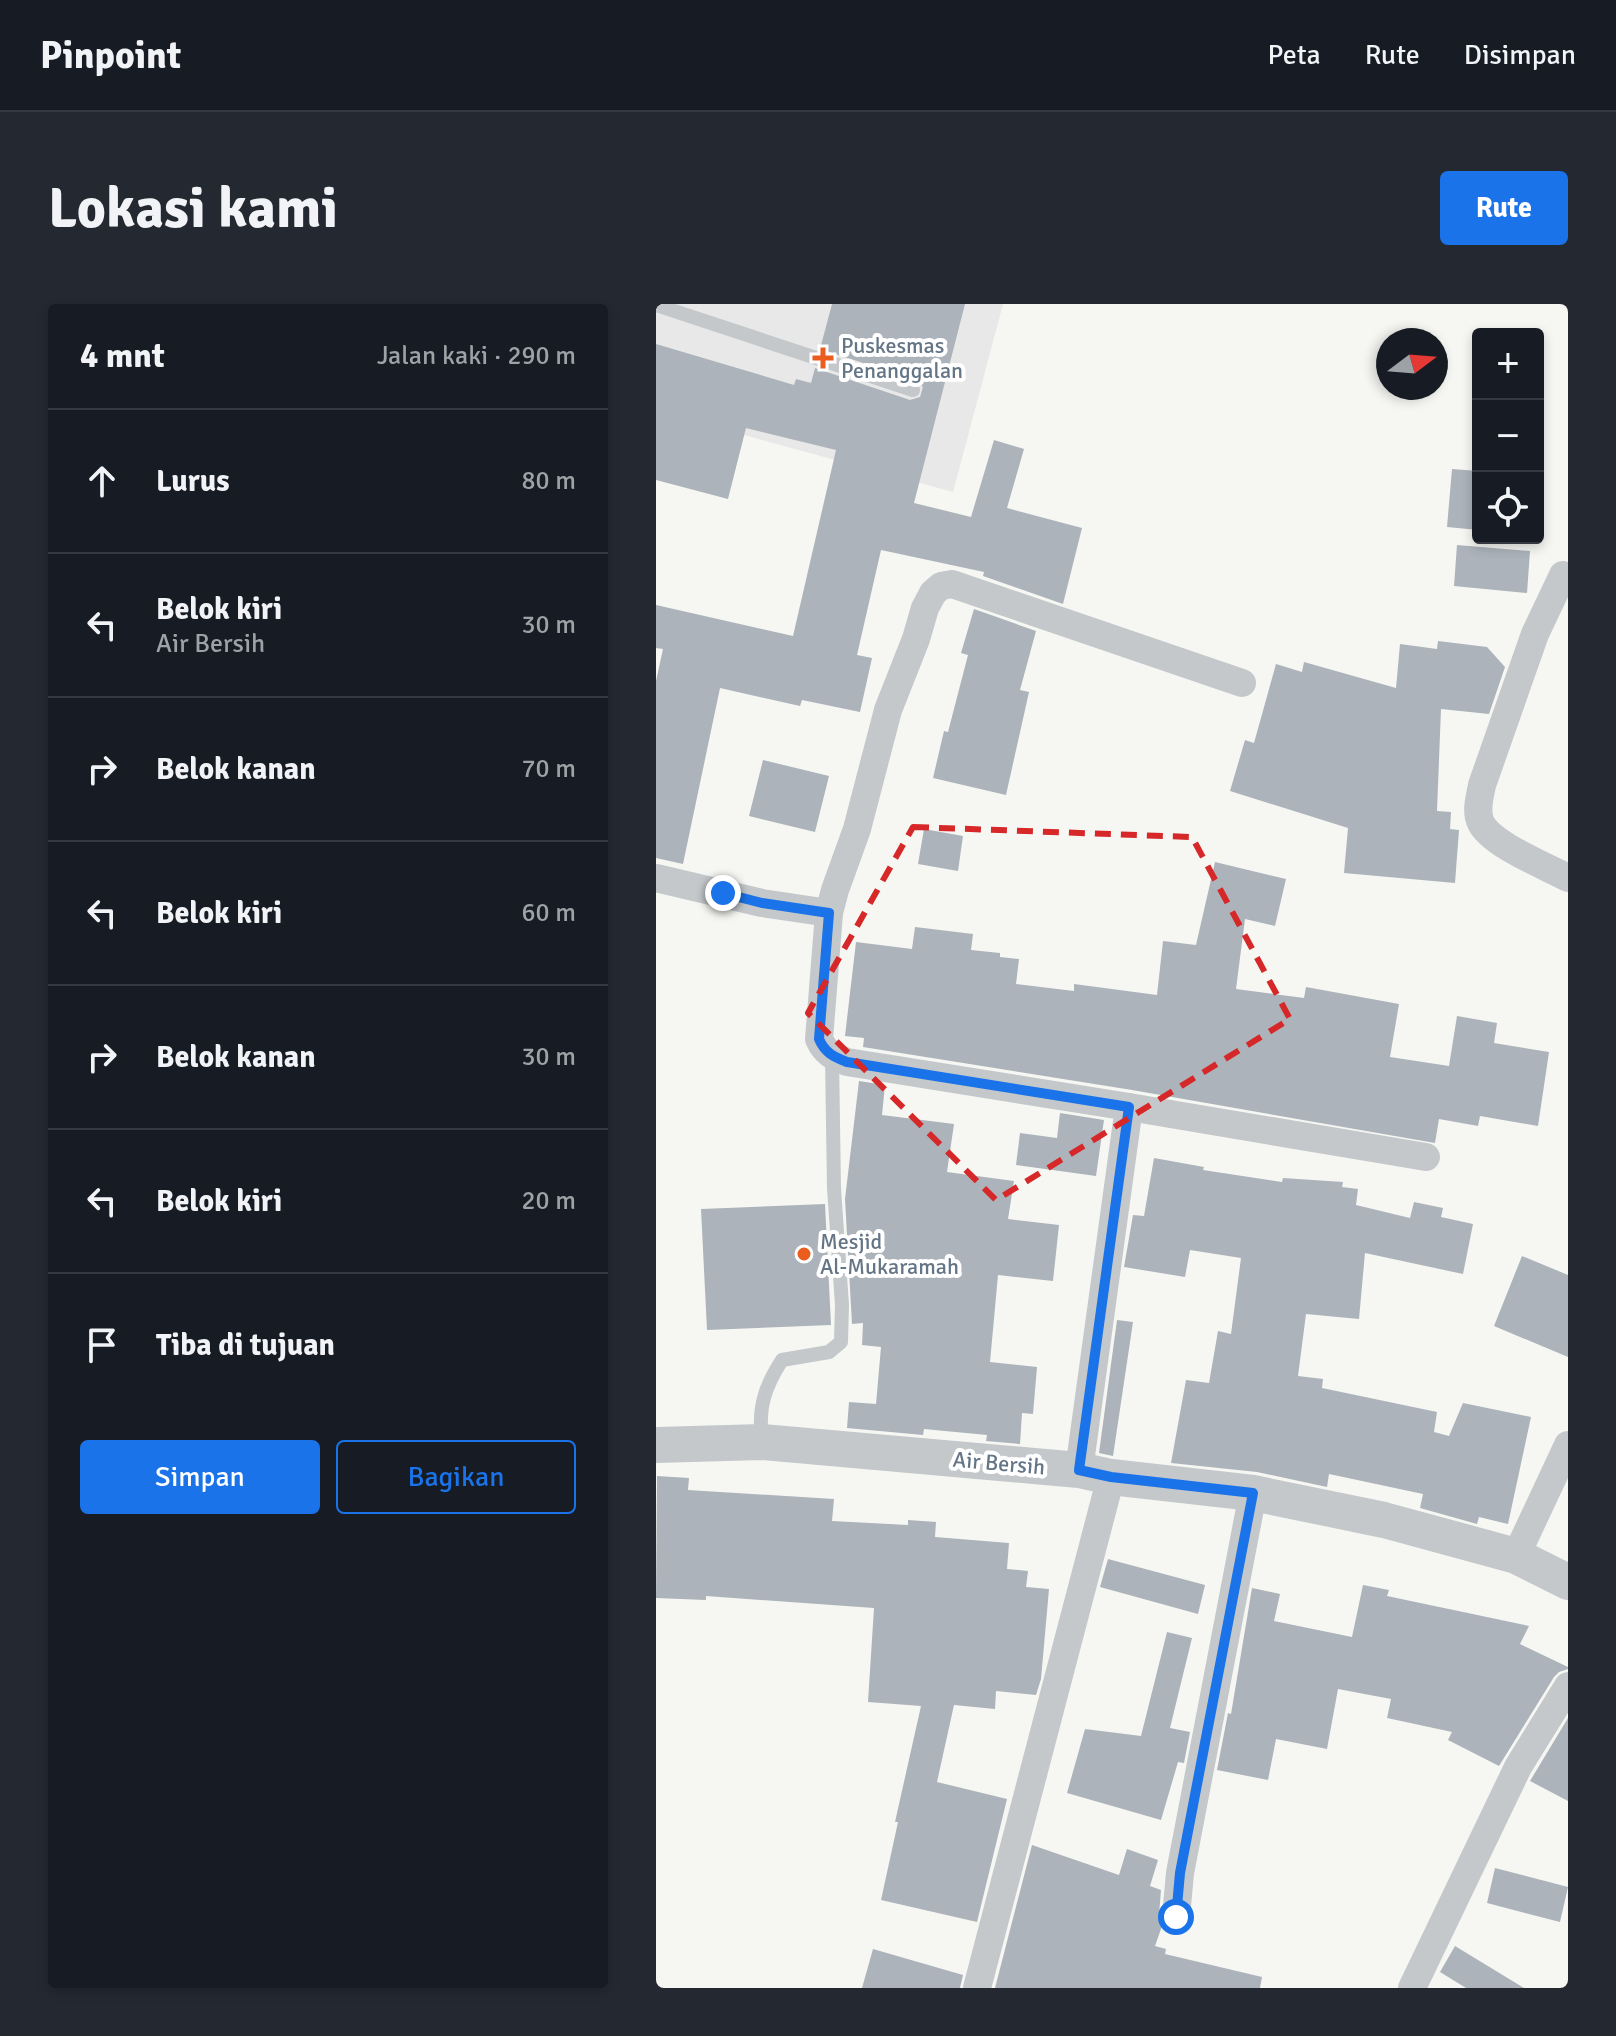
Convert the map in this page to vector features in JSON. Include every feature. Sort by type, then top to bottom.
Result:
[{"type":"street","points":[[1563,575],[1535,634],[1482,785],[1478,805],[1480,822],[1491,835],[1568,878]]},
{"type":"street","points":[[1242,683],[952,584],[941,586],[925,608],[888,710],[857,829],[835,890],[829,913],[819,1039],[832,1056],[847,1062],[1426,1157]]},
{"type":"street","points":[[656,878],[762,903],[829,913]]},
{"type":"street","points":[[977,1988],[1095,1474],[1129,1107]]},
{"type":"street","name":"Air Bersih","points":[[656,1445],[762,1442],[1095,1474],[1253,1493],[1384,1520],[1516,1556],[1568,1582]]},
{"type":"street","points":[[1516,1556],[1568,1445]]},
{"type":"street","points":[[1176,1917],[1180,1873],[1253,1493]]},
{"type":"street","points":[[1412,1988],[1518,1767],[1568,1686]]},
{"type":"lane","points":[[656,305],[913,390]]},
{"type":"lane","points":[[762,1442],[760,1424],[765,1387],[782,1360],[829,1352],[841,1342],[832,1056]]},
{"type":"highlighted area","points":[[913,827],[1192,837],[1290,1019],[996,1200],[808,1013]]},
{"type":"shaded area","name":"Puskesmas Penanggalan","points":[[656,304],[1003,304],[953,492],[656,411]]},
{"type":"building","points":[[832,304],[965,304],[914,503],[971,517],[994,440],[1024,449],[1007,508],[1082,528],[1063,604],[983,576],[984,572],[881,550],[857,655],[872,658],[860,712],[802,700],[800,706],[720,688],[683,864],[656,858],[656,681],[663,649],[656,648],[656,605],[793,636],[836,450],[746,428],[728,499],[656,480],[656,344],[794,385],[796,379],[811,383],[815,368],[910,400],[920,397],[923,387],[916,380],[820,349]]},
{"type":"building","points":[[1452,469],[1472,471],[1472,529],[1447,527]]},
{"type":"building","points":[[1457,545],[1530,551],[1527,593],[1454,586]]},
{"type":"building","points":[[974,609],[1036,631],[1020,690],[1029,692],[1006,795],[933,778],[968,655],[961,653]]},
{"type":"building","points":[[1438,641],[1487,647],[1505,667],[1489,714],[1441,709],[1437,811],[1451,812],[1450,829],[1459,830],[1455,883],[1344,873],[1348,828],[1230,791],[1245,740],[1254,743],[1276,664],[1302,672],[1304,662],[1396,688],[1400,644],[1437,649]]},
{"type":"building","points":[[763,760],[829,776],[815,832],[749,816]]},
{"type":"building","points":[[924,829],[963,836],[958,871],[918,864]]},
{"type":"building","points":[[1215,862],[1286,879],[1275,926],[1245,919],[1236,989],[1304,998],[1306,987],[1399,1004],[1390,1057],[1449,1066],[1457,1016],[1497,1023],[1494,1043],[1549,1052],[1538,1126],[1480,1116],[1478,1126],[1439,1119],[1435,1143],[863,1047],[864,1038],[845,1036],[856,942],[912,949],[915,927],[973,934],[971,950],[1019,959],[1016,984],[1074,991],[1074,984],[1157,995],[1163,941],[1196,945]]},
{"type":"building","points":[[859,1081],[885,1085],[882,1115],[954,1124],[947,1172],[1014,1181],[1008,1219],[1059,1225],[1053,1281],[998,1275],[990,1362],[1037,1367],[1033,1414],[1022,1413],[1020,1444],[986,1441],[987,1435],[924,1429],[923,1435],[847,1428],[849,1402],[876,1404],[881,1347],[862,1345],[863,1323],[852,1324],[845,1199]]},
{"type":"building","points":[[1060,1113],[1104,1120],[1096,1176],[1016,1165],[1020,1133],[1057,1138]]},
{"type":"building","points":[[1154,1158],[1204,1167],[1203,1170],[1282,1182],[1283,1178],[1343,1182],[1342,1187],[1358,1189],[1356,1205],[1410,1218],[1414,1202],[1443,1208],[1441,1217],[1473,1224],[1463,1274],[1365,1253],[1359,1319],[1306,1314],[1298,1376],[1323,1379],[1322,1388],[1437,1412],[1434,1432],[1449,1436],[1463,1403],[1531,1417],[1508,1524],[1479,1517],[1477,1524],[1420,1508],[1423,1494],[1329,1474],[1327,1487],[1257,1472],[1171,1463],[1186,1380],[1209,1383],[1218,1331],[1231,1334],[1241,1258],[1190,1250],[1185,1277],[1124,1267],[1133,1215],[1144,1216]]},
{"type":"building","points":[[825,1204],[831,1325],[707,1330],[701,1209]]},
{"type":"building","points":[[1522,1256],[1568,1275],[1568,1357],[1494,1326]]},
{"type":"building","points":[[1117,1320],[1133,1322],[1113,1456],[1099,1453]]},
{"type":"building","points":[[657,1476],[689,1478],[688,1490],[834,1499],[832,1521],[908,1525],[908,1520],[936,1522],[935,1537],[1009,1543],[1007,1569],[1028,1571],[1026,1587],[1049,1589],[1041,1679],[1036,1695],[996,1691],[995,1709],[954,1705],[937,1782],[1007,1799],[977,1922],[881,1900],[921,1706],[868,1702],[874,1608],[706,1596],[706,1600],[656,1598]]},
{"type":"building","points":[[1108,1559],[1205,1585],[1198,1614],[1100,1587]]},
{"type":"building","points":[[1363,1585],[1389,1590],[1387,1596],[1529,1626],[1520,1644],[1568,1669],[1554,1677],[1499,1766],[1448,1740],[1452,1732],[1387,1718],[1391,1699],[1338,1689],[1327,1749],[1276,1739],[1268,1780],[1217,1770],[1228,1713],[1231,1714],[1252,1588],[1280,1594],[1274,1621],[1352,1637]]},
{"type":"building","points":[[1167,1632],[1192,1638],[1170,1728],[1190,1732],[1184,1763],[1178,1762],[1161,1820],[1067,1793],[1085,1729],[1141,1736]]},
{"type":"building","points":[[1568,1718],[1568,1801],[1530,1781]]},
{"type":"building","points":[[1032,1845],[1119,1875],[1127,1849],[1158,1860],[1150,1886],[1161,1890],[1159,1915],[1162,1926],[1155,1946],[1166,1949],[1165,1954],[1262,1977],[1260,1988],[995,1988]]},
{"type":"building","points":[[1495,1868],[1568,1887],[1560,1922],[1487,1903]]},
{"type":"building","points":[[1455,1946],[1524,1988],[1466,1988],[1440,1972]]},
{"type":"building","points":[[873,1949],[963,1975],[960,1988],[862,1988]]},
{"type":"place","name":"Puskesmas Penanggalan","points":[[823,358]]},
{"type":"place","name":"Mesjid Al-Mukaramah","points":[[804,1254]]},
{"type":"route","points":[[723,893],[762,903],[829,913],[819,1039],[832,1056],[847,1062],[1129,1107],[1079,1470],[1111,1477],[1253,1493],[1180,1873],[1176,1917]]}]
